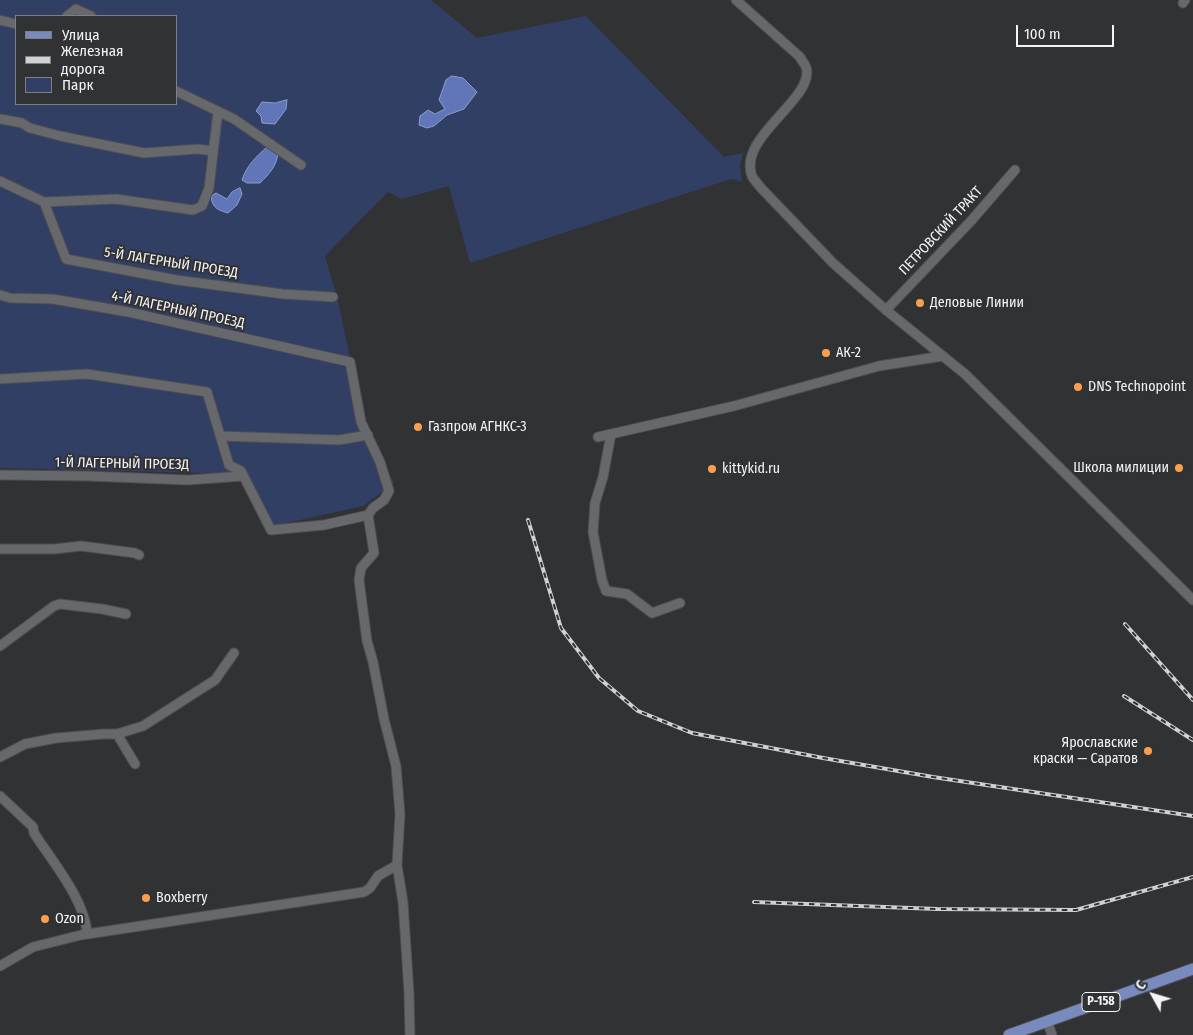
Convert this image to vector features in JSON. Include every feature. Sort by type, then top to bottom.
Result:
[{"type":"main road","name":"Р-158","points":[[1009,1035],[1193,969]]},
{"type":"street","points":[[736,0],[800,57],[806,67],[806,78],[800,91],[753,150],[750,166],[752,176],[761,188],[833,263],[886,310],[971,380],[1193,600]]},
{"type":"street","points":[[68,15],[76,9],[88,15]]},
{"type":"street","points":[[0,20],[15,24]]},
{"type":"street","points":[[178,92],[234,119],[301,165]]},
{"type":"street","points":[[0,181],[44,202],[116,199],[193,210],[202,206],[209,188],[218,111]]},
{"type":"street","points":[[0,119],[22,123],[30,128],[60,136],[144,153],[198,149],[213,151]]},
{"type":"street","name":"ПЕТРОВСКИЙ ТРАКТ","points":[[886,310],[971,220],[1015,170]]},
{"type":"street","name":"5-Й ЛАГЕРНЫЙ ПРОЕЗД","points":[[44,202],[66,259],[177,280],[283,294],[333,297]]},
{"type":"street","name":"4-Й ЛАГЕРНЫЙ ПРОЕЗД","points":[[0,295],[10,298],[53,299],[128,312],[350,362],[361,422],[368,435]]},
{"type":"street","points":[[598,437],[734,406],[879,366],[943,356]]},
{"type":"street","points":[[0,379],[87,374],[207,392],[220,436],[229,465],[241,471],[271,530],[324,525],[368,515],[384,500],[389,491],[380,462],[368,435],[346,440],[220,436]]},
{"type":"street","points":[[611,434],[603,477],[595,503],[592,532],[606,591],[627,594],[652,614],[680,603]]},
{"type":"street","name":"1-Й ЛАГЕРНЫЙ ПРОЕЗД","points":[[0,475],[188,480],[243,476]]},
{"type":"street","points":[[368,515],[374,553],[361,568],[359,580],[367,641],[396,766],[400,814],[397,864],[404,912],[410,993],[410,1035]]},
{"type":"street","points":[[0,549],[54,549],[81,546],[139,555]]},
{"type":"street","points":[[0,646],[54,606],[60,604],[126,614]]},
{"type":"street","points":[[0,757],[25,744],[117,734],[143,726],[215,680],[234,653]]},
{"type":"street","points":[[117,734],[135,764]]},
{"type":"street","points":[[0,796],[33,827],[34,833],[80,904],[86,922],[87,933]]},
{"type":"street","points":[[0,966],[33,947],[87,933],[364,892],[370,888],[378,876],[397,864]]},
{"type":"street","points":[[1047,1021],[1052,1035]]},
{"type":"green space","points":[[0,0],[431,0],[477,38],[586,16],[724,157],[743,153],[740,165],[742,182],[731,179],[470,263],[449,186],[402,199],[388,192],[325,256],[338,301],[363,419],[394,483],[363,506],[264,528],[248,474],[0,468]]},
{"type":"shaded area","points":[[452,76],[463,78],[477,92],[464,109],[447,115],[434,126],[427,128],[419,125],[420,116],[428,110],[435,114],[445,109],[439,100],[446,80]]},
{"type":"shaded area","points":[[287,100],[286,109],[275,124],[262,123],[261,116],[256,111],[262,102],[275,103]]},
{"type":"shaded area","points":[[267,147],[278,151],[275,165],[270,173],[260,183],[247,183],[242,180],[249,166]]},
{"type":"shaded area","points":[[240,188],[242,194],[237,205],[228,213],[214,206],[211,196],[216,193],[227,199],[232,192]]},
{"type":"railway","points":[[528,520],[561,628],[599,678],[638,711],[692,733],[823,758],[933,777],[1193,816]]},
{"type":"railway","points":[[1125,624],[1193,700]]},
{"type":"railway","points":[[1124,696],[1193,740]]},
{"type":"railway","points":[[754,902],[937,909],[1076,910],[1193,877]]},
{"type":"place","name":"Деловые Линии","points":[[920,303]]},
{"type":"place","name":"АК-2","points":[[826,353]]},
{"type":"place","name":"DNS Technopoint","points":[[1078,387]]},
{"type":"place","name":"Газпром АГНКС-3","points":[[418,427]]},
{"type":"place","name":"Школа милиции","points":[[1179,468]]},
{"type":"place","name":"kittykid.ru","points":[[712,469]]},
{"type":"place","name":"Ярославские краски — Саратов","points":[[1148,751]]},
{"type":"place","name":"Boxberry","points":[[146,898]]},
{"type":"place","name":"Ozon","points":[[45,919]]}]
